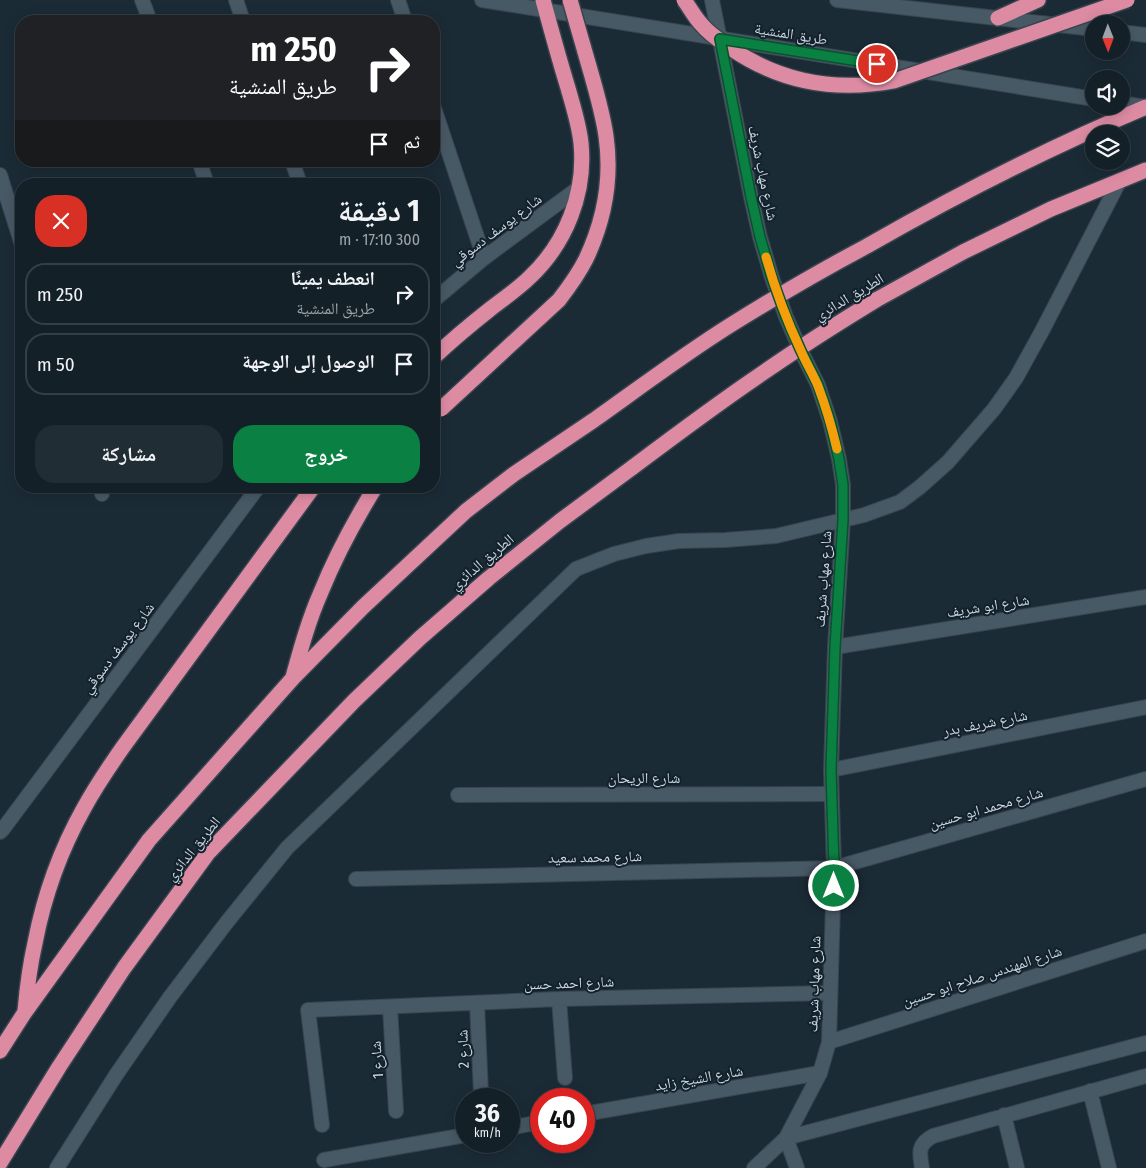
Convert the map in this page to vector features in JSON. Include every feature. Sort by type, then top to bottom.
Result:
[{"type":"highway","points":[[440,410],[559,300],[586,259],[595,237],[607,188],[607,138],[602,113],[570,0]]},
{"type":"highway","points":[[684,0],[702,25],[743,57],[786,77],[842,86],[894,82],[1127,0]]},
{"type":"highway","points":[[998,18],[1038,0]]},
{"type":"highway","points":[[440,352],[477,319],[529,278],[544,263],[557,246],[574,208],[580,187],[581,143],[577,121],[544,5]]},
{"type":"highway","points":[[0,1051],[25,1012],[150,840],[293,678],[363,607],[466,511],[514,474],[594,420],[660,372],[727,327],[796,285],[987,180],[1146,107]]},
{"type":"highway","name":"الطريق الدائري","points":[[0,1163],[59,1066],[124,968],[208,853],[354,701],[427,632],[489,578],[560,521],[692,422],[752,380],[876,300],[980,244],[1051,209],[1146,170]]},
{"type":"highway","points":[[25,1012],[35,942],[43,908],[54,874],[84,808],[102,776],[309,493]]},
{"type":"highway","points":[[293,678],[305,635],[320,593],[338,553],[372,493]]},
{"type":"street","points":[[142,0],[148,15]]},
{"type":"street","points":[[236,0],[241,15]]},
{"type":"street","points":[[398,0],[403,15]]},
{"type":"street","name":"طريق المنشية","points":[[482,0],[544,5],[720,39],[1085,97]]},
{"type":"street","name":"شارع مهاب شريف","points":[[712,0],[760,237],[786,317],[818,385],[830,421],[843,485],[831,770],[834,868],[829,1042],[820,1073],[786,1138]]},
{"type":"street","points":[[836,0],[1085,28]]},
{"type":"street","points":[[1130,33],[1146,35]]},
{"type":"street","points":[[1130,104],[1146,107]]},
{"type":"street","points":[[440,126],[484,258]]},
{"type":"street","points":[[0,175],[15,223]]},
{"type":"street","points":[[57,1168],[116,1075],[170,997],[287,848],[576,569],[614,554],[646,546],[679,541],[776,536],[864,515],[900,502],[948,462],[994,409],[1016,378],[1030,355],[1120,180]]},
{"type":"street","name":"شارع يوسف دسوقي","points":[[440,295],[484,258],[580,187]]},
{"type":"street","name":"شارع يوسف دسوقي","points":[[1,826],[254,493]]},
{"type":"street","name":"شارع ابو شريف","points":[[835,647],[1146,597]]},
{"type":"street","name":"شارع شريف بدر","points":[[831,770],[1146,707]]},
{"type":"street","name":"شارع محمد ابو حسين","points":[[834,868],[1146,779]]},
{"type":"street","name":"شارع الريحان","points":[[458,795],[831,794]]},
{"type":"street","name":"شارع محمد سعيد","points":[[356,879],[834,868]]},
{"type":"street","name":"شارع المهندس صلاح ابو حسين","points":[[829,1042],[1146,941]]},
{"type":"street","name":"شارع احمد حسن","points":[[322,1125],[308,1010],[559,999],[830,993]]},
{"type":"street","points":[[559,999],[565,1078]]},
{"type":"street","name":"شارع 2","points":[[477,1003],[481,1088]]},
{"type":"street","name":"شارع 1","points":[[390,1007],[396,1112]]},
{"type":"street","points":[[754,1168],[786,1138],[1146,1043]]},
{"type":"street","name":"شارع الشيخ زايد","points":[[595,1112],[820,1073]]},
{"type":"street","points":[[922,1168],[919,1154],[921,1146],[933,1136],[1146,1076]]},
{"type":"street","points":[[1090,1091],[1109,1168]]},
{"type":"street","points":[[1004,1115],[1017,1168]]},
{"type":"street","points":[[324,1160],[455,1137]]},
{"type":"street","points":[[786,1138],[797,1168]]},
{"type":"slow traffic","points":[[766,257],[786,317],[818,385],[837,449]]},
{"type":"route","points":[[834,886],[831,770],[843,485],[830,421],[818,385],[786,317],[760,237],[720,39],[877,64]]}]
